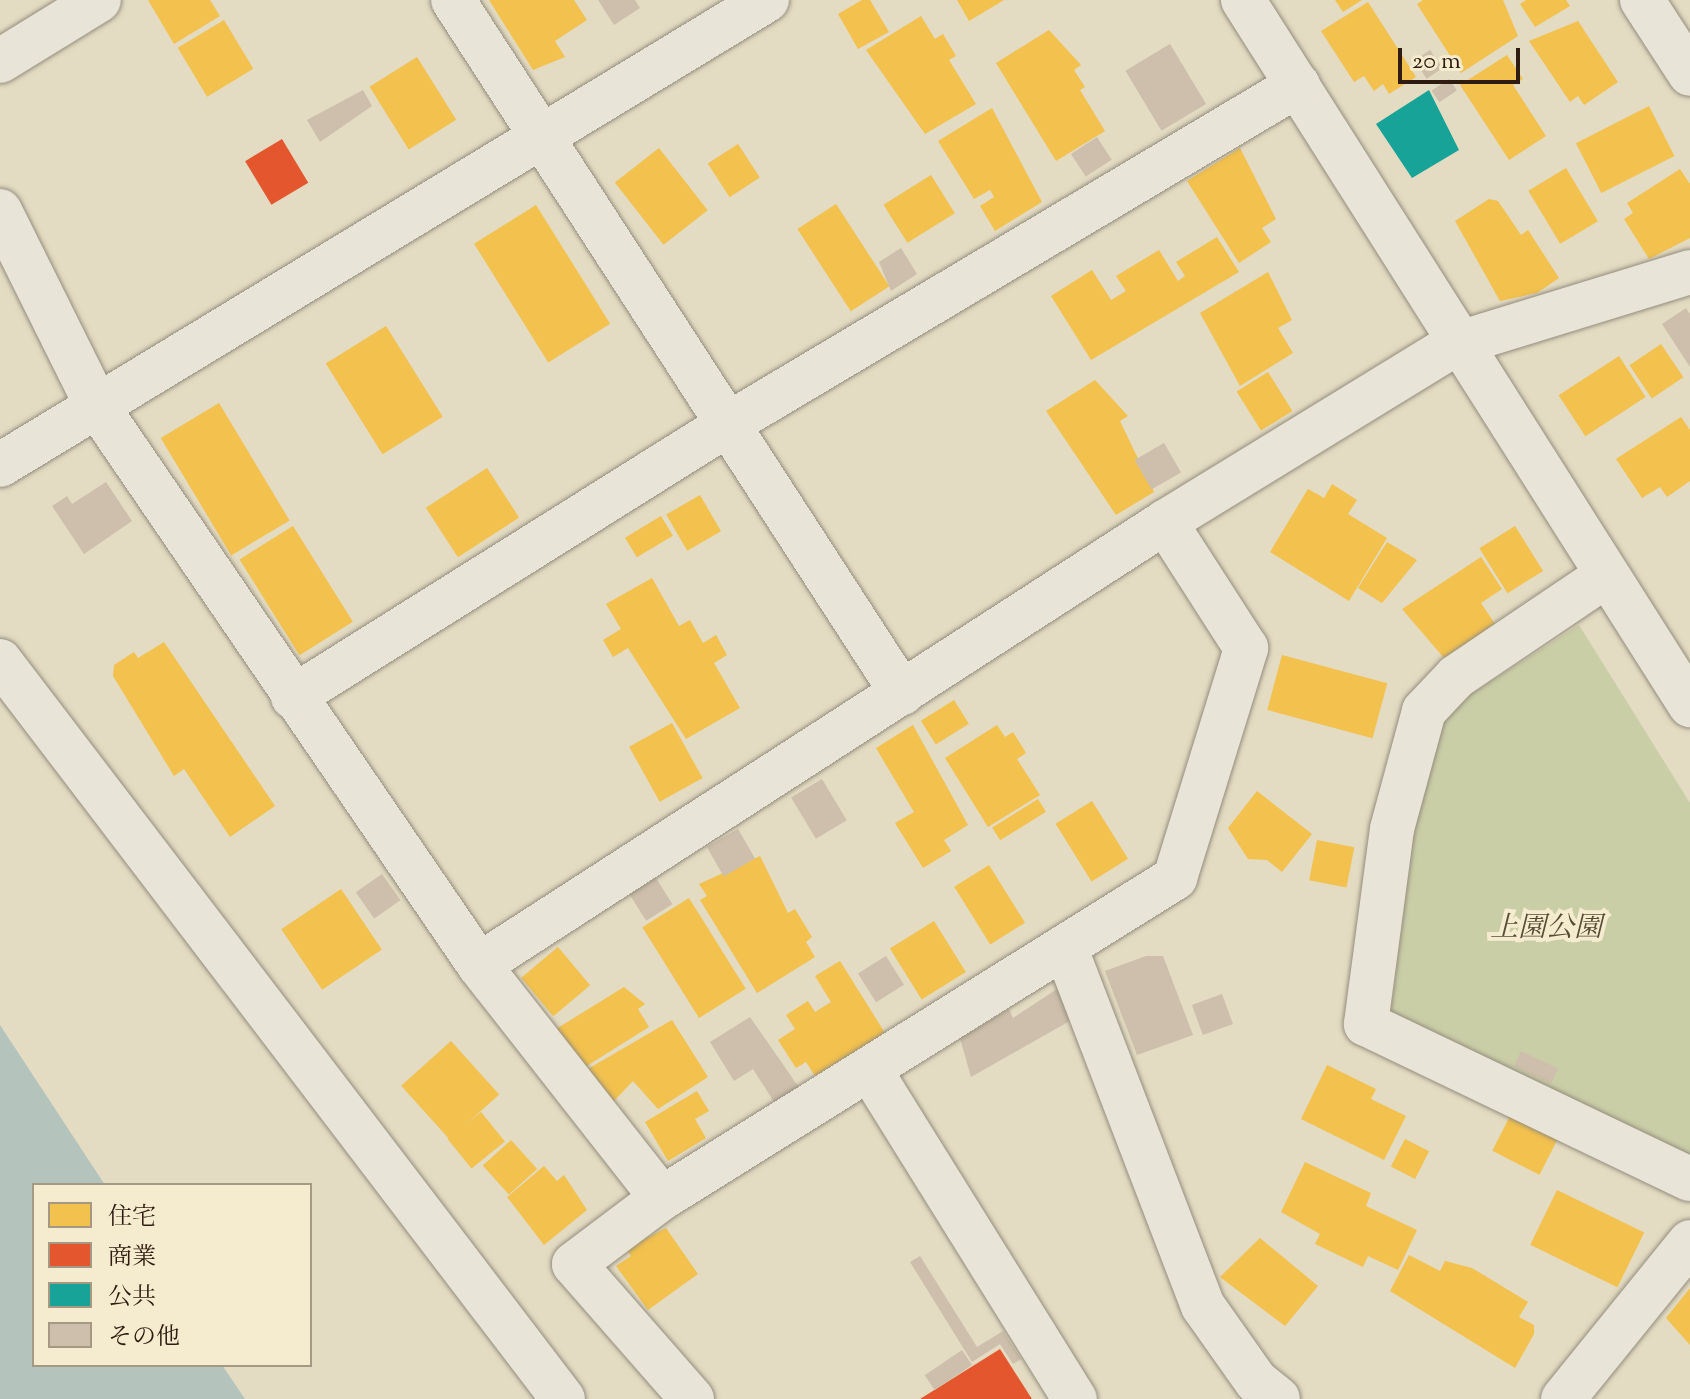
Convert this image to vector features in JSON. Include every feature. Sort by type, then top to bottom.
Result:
[{"type":"street","points":[[0,61],[99,0]]},
{"type":"street","points":[[453,0],[539,139],[730,423],[902,693]]},
{"type":"street","points":[[0,465],[767,0]]},
{"type":"street","points":[[1243,0],[1456,344],[1690,705]]},
{"type":"street","points":[[1642,0],[1686,60]]},
{"type":"street","points":[[293,697],[730,423],[1298,85]]},
{"type":"street","points":[[0,211],[97,406],[479,965],[662,1198]]},
{"type":"street","points":[[479,965],[1165,522],[1456,344],[1690,272]]},
{"type":"street","points":[[692,1399],[574,1264],[662,1198],[1067,952],[1175,878],[1246,648],[1165,522]]},
{"type":"street","points":[[1607,575],[1456,677],[1424,711],[1392,829],[1366,1024],[1690,1179]]},
{"type":"street","points":[[0,661],[563,1399]]},
{"type":"street","points":[[1067,952],[1203,1306],[1256,1381],[1278,1399]]},
{"type":"street","points":[[870,1070],[1075,1399]]},
{"type":"street","points":[[1563,1399],[1690,1242]]},
{"type":"green space","name":"上園公園","points":[[1579,625],[1690,803],[1690,1161],[1390,1017],[1413,839],[1440,714]]},
{"type":"shaded area","points":[[0,1025],[104,1183],[32,1183],[32,1367],[223,1367],[245,1399],[0,1399]]},
{"type":"building: 住宅","points":[[148,0],[210,0],[220,16],[174,44]]},
{"type":"building: 住宅","points":[[489,0],[574,0],[587,20],[555,41],[565,57],[533,70]]},
{"type":"building: 住宅","points":[[862,0],[870,0],[889,32],[858,49],[838,14]]},
{"type":"building: 住宅","points":[[957,0],[1004,0],[969,21]]},
{"type":"building: 住宅","points":[[1335,0],[1362,0],[1343,12]]},
{"type":"building: 住宅","points":[[1423,0],[1503,0],[1518,36],[1461,73],[1417,4]]},
{"type":"building: 住宅","points":[[1526,0],[1566,0],[1570,6],[1535,27],[1520,4]]},
{"type":"building: 住宅","points":[[1368,2],[1416,77],[1389,94],[1383,84],[1374,91],[1364,76],[1354,82],[1321,31]]},
{"type":"building: 住宅","points":[[921,16],[935,39],[943,34],[956,56],[949,60],[976,104],[925,134],[866,50]]},
{"type":"building: 住宅","points":[[224,20],[253,69],[207,97],[178,48]]},
{"type":"building: 住宅","points":[[1578,21],[1618,82],[1584,105],[1578,96],[1570,102],[1529,41]]},
{"type":"building: 住宅","points":[[1049,30],[1081,65],[1074,70],[1085,87],[1080,90],[1105,131],[1056,161],[996,63]]},
{"type":"building: 住宅","points":[[1507,55],[1523,79],[1513,85],[1546,136],[1509,160],[1460,85]]},
{"type":"building: 住宅","points":[[417,57],[456,120],[409,149],[370,87]]},
{"type":"building: 住宅","points":[[1649,106],[1674,156],[1601,193],[1576,143]]},
{"type":"building: 住宅","points":[[992,108],[1042,202],[995,231],[980,206],[994,197],[990,190],[974,199],[938,141]]},
{"type":"building: 住宅","points":[[738,144],[760,178],[730,197],[708,164]]},
{"type":"building: 住宅","points":[[659,148],[708,210],[664,245],[615,182]]},
{"type":"building: 住宅","points":[[1240,148],[1276,219],[1262,228],[1271,242],[1239,263],[1187,181]]},
{"type":"building: 住宅","points":[[1566,168],[1598,221],[1560,244],[1528,191]]},
{"type":"building: 住宅","points":[[1680,169],[1690,184],[1690,238],[1649,259],[1624,219],[1633,213],[1627,203]]},
{"type":"building: 住宅","points":[[931,175],[955,213],[907,243],[884,205]]},
{"type":"building: 住宅","points":[[1489,199],[1498,201],[1521,235],[1528,230],[1559,278],[1537,293],[1500,301],[1455,221]]},
{"type":"building: 住宅","points":[[836,204],[889,286],[851,311],[797,229]]},
{"type":"building: 住宅","points":[[536,205],[610,324],[548,362],[474,244]]},
{"type":"building: 住宅","points":[[1217,237],[1239,272],[1091,360],[1051,296],[1092,270],[1111,300],[1126,291],[1116,276],[1159,250],[1178,281],[1185,276],[1176,262]]},
{"type":"building: 住宅","points":[[1268,272],[1292,320],[1278,328],[1293,353],[1240,386],[1200,313]]},
{"type":"building: 住宅","points":[[386,326],[443,417],[382,454],[326,364]]},
{"type":"building: 住宅","points":[[1661,344],[1683,377],[1652,398],[1629,365]]},
{"type":"building: 住宅","points":[[1619,356],[1646,397],[1585,436],[1559,395]]},
{"type":"building: 住宅","points":[[1268,372],[1292,411],[1261,431],[1237,392]]},
{"type":"building: 住宅","points":[[1095,380],[1128,416],[1120,421],[1154,492],[1116,515],[1046,411]]},
{"type":"building: 住宅","points":[[219,403],[290,520],[231,555],[161,438]]},
{"type":"building: 住宅","points":[[1681,417],[1690,430],[1690,481],[1667,497],[1660,487],[1642,498],[1616,459]]},
{"type":"building: 住宅","points":[[487,468],[519,517],[458,557],[426,508]]},
{"type":"building: 住宅","points":[[1332,484],[1357,500],[1348,514],[1387,538],[1349,601],[1270,552],[1308,489],[1324,498]]},
{"type":"building: 住宅","points":[[700,495],[721,531],[687,551],[666,514]]},
{"type":"building: 住宅","points":[[661,516],[673,536],[637,557],[625,538]]},
{"type":"building: 住宅","points":[[293,526],[353,622],[299,655],[240,559]]},
{"type":"building: 住宅","points":[[1515,526],[1543,571],[1507,593],[1479,548]]},
{"type":"building: 住宅","points":[[1387,542],[1417,560],[1382,603],[1358,588]]},
{"type":"building: 住宅","points":[[1481,557],[1502,589],[1481,603],[1495,624],[1444,658],[1402,609]]},
{"type":"building: 住宅","points":[[652,578],[679,626],[690,620],[703,643],[716,635],[727,655],[714,663],[740,708],[686,739],[628,648],[613,657],[603,640],[621,629],[606,604]]},
{"type":"building: 住宅","points":[[164,642],[275,806],[230,837],[184,769],[174,776],[113,676],[114,665],[134,652],[138,658]]},
{"type":"building: 住宅","points":[[1282,655],[1387,683],[1373,738],[1267,710]]},
{"type":"building: 住宅","points":[[954,700],[969,724],[936,744],[921,721]]},
{"type":"building: 住宅","points":[[672,723],[703,778],[660,802],[629,747]]},
{"type":"building: 住宅","points":[[913,725],[968,825],[944,840],[951,851],[923,868],[895,823],[914,812],[876,748]]},
{"type":"building: 住宅","points":[[997,725],[1005,737],[1013,732],[1026,753],[1017,759],[1040,795],[988,827],[945,758]]},
{"type":"building: 住宅","points":[[1257,791],[1312,834],[1282,872],[1267,860],[1248,859],[1228,828]]},
{"type":"building: 住宅","points":[[1038,799],[1046,812],[1000,840],[992,828]]},
{"type":"building: 住宅","points":[[1092,801],[1128,859],[1092,881],[1056,824]]},
{"type":"building: 住宅","points":[[1317,840],[1354,847],[1346,887],[1309,880]]},
{"type":"building: 住宅","points":[[760,856],[788,913],[795,909],[812,937],[806,942],[815,957],[757,993],[700,900],[707,896],[699,884]]},
{"type":"building: 住宅","points":[[989,865],[1025,923],[990,944],[954,887]]},
{"type":"building: 住宅","points":[[341,889],[382,950],[322,990],[281,929]]},
{"type":"building: 住宅","points":[[689,898],[746,989],[699,1018],[642,927]]},
{"type":"building: 住宅","points":[[934,921],[966,972],[922,999],[890,949]]},
{"type":"building: 住宅","points":[[558,947],[590,985],[553,1016],[521,978]]},
{"type":"building: 住宅","points":[[840,961],[885,1033],[815,1076],[806,1062],[796,1068],[778,1040],[795,1029],[786,1015],[808,1001],[815,1012],[831,1002],[815,976]]},
{"type":"building: 住宅","points":[[624,987],[645,1004],[638,1009],[649,1027],[582,1069],[556,1029]]},
{"type":"building: 住宅","points":[[672,1020],[708,1077],[658,1109],[633,1081],[612,1103],[586,1070]]},
{"type":"building: 住宅","points":[[451,1041],[499,1095],[449,1139],[401,1086]]},
{"type":"building: 住宅","points":[[1327,1065],[1376,1089],[1371,1099],[1406,1116],[1384,1160],[1301,1119]]},
{"type":"building: 住宅","points":[[697,1091],[709,1111],[695,1119],[706,1138],[668,1161],[645,1122]]},
{"type":"building: 住宅","points":[[481,1112],[505,1142],[471,1169],[448,1139]]},
{"type":"building: 住宅","points":[[1510,1116],[1557,1140],[1540,1175],[1492,1151]]},
{"type":"building: 住宅","points":[[1405,1139],[1429,1151],[1415,1179],[1391,1167]]},
{"type":"building: 住宅","points":[[511,1140],[537,1169],[509,1194],[483,1165]]},
{"type":"building: 住宅","points":[[1305,1162],[1371,1193],[1366,1206],[1417,1230],[1398,1270],[1368,1256],[1363,1267],[1315,1244],[1320,1234],[1281,1212]]},
{"type":"building: 住宅","points":[[544,1166],[557,1181],[564,1175],[587,1210],[544,1245],[507,1197]]},
{"type":"building: 住宅","points":[[1557,1190],[1644,1233],[1617,1287],[1530,1245]]},
{"type":"building: 住宅","points":[[666,1228],[698,1274],[648,1310],[616,1266],[631,1256],[626,1249]]},
{"type":"building: 住宅","points":[[1260,1238],[1318,1286],[1285,1326],[1220,1277]]},
{"type":"building: 住宅","points":[[1409,1255],[1440,1271],[1445,1261],[1472,1268],[1528,1302],[1519,1317],[1534,1325],[1534,1334],[1515,1368],[1390,1291]]},
{"type":"building: 住宅","points":[[1690,1288],[1690,1345],[1666,1318]]},
{"type":"building: 商業","points":[[282,139],[308,183],[271,205],[245,161]]},
{"type":"building: 商業","points":[[1000,1349],[1032,1399],[920,1399]]},
{"type":"building: 公共","points":[[1429,90],[1459,150],[1412,178],[1376,124]]},
{"type":"building: その他","points":[[598,0],[635,0],[640,8],[614,25]]},
{"type":"building: その他","points":[[1170,44],[1206,104],[1161,131],[1125,71]]},
{"type":"building: その他","points":[[1430,50],[1442,68],[1427,79],[1414,61]]},
{"type":"building: その他","points":[[1449,79],[1457,91],[1439,102],[1432,91]]},
{"type":"building: その他","points":[[363,90],[372,106],[320,142],[307,120]]},
{"type":"building: その他","points":[[1097,137],[1112,160],[1086,177],[1071,154]]},
{"type":"building: その他","points":[[901,248],[917,274],[891,291],[879,262]]},
{"type":"building: その他","points":[[1686,308],[1690,314],[1690,367],[1662,324]]},
{"type":"building: その他","points":[[1164,443],[1181,472],[1152,489],[1135,460]]},
{"type":"building: その他","points":[[106,482],[132,521],[84,554],[52,506],[67,496],[72,504]]},
{"type":"building: その他","points":[[822,779],[847,820],[816,839],[791,798]]},
{"type":"building: その他","points":[[738,829],[755,858],[724,876],[707,847]]},
{"type":"building: その他","points":[[382,874],[400,900],[374,919],[356,892]]},
{"type":"building: その他","points":[[656,878],[672,904],[646,921],[630,894]]},
{"type":"building: その他","points":[[886,956],[904,985],[876,1002],[858,973]]},
{"type":"building: その他","points":[[1146,956],[1163,956],[1193,1035],[1137,1055],[1105,971]]},
{"type":"building: その他","points":[[1057,989],[1075,1018],[971,1077],[960,1038],[1009,1009],[1013,1018]]},
{"type":"building: その他","points":[[1222,994],[1233,1024],[1203,1035],[1192,1005]]},
{"type":"building: その他","points":[[750,1017],[800,1089],[776,1105],[753,1069],[734,1081],[710,1042]]},
{"type":"building: その他","points":[[1521,1051],[1558,1068],[1551,1084],[1514,1066]]},
{"type":"building: その他","points":[[920,1256],[977,1347],[1003,1331],[1021,1359],[1013,1364],[1000,1344],[972,1362],[910,1262]]},
{"type":"building: その他","points":[[962,1350],[972,1365],[935,1390],[925,1375]]}]
